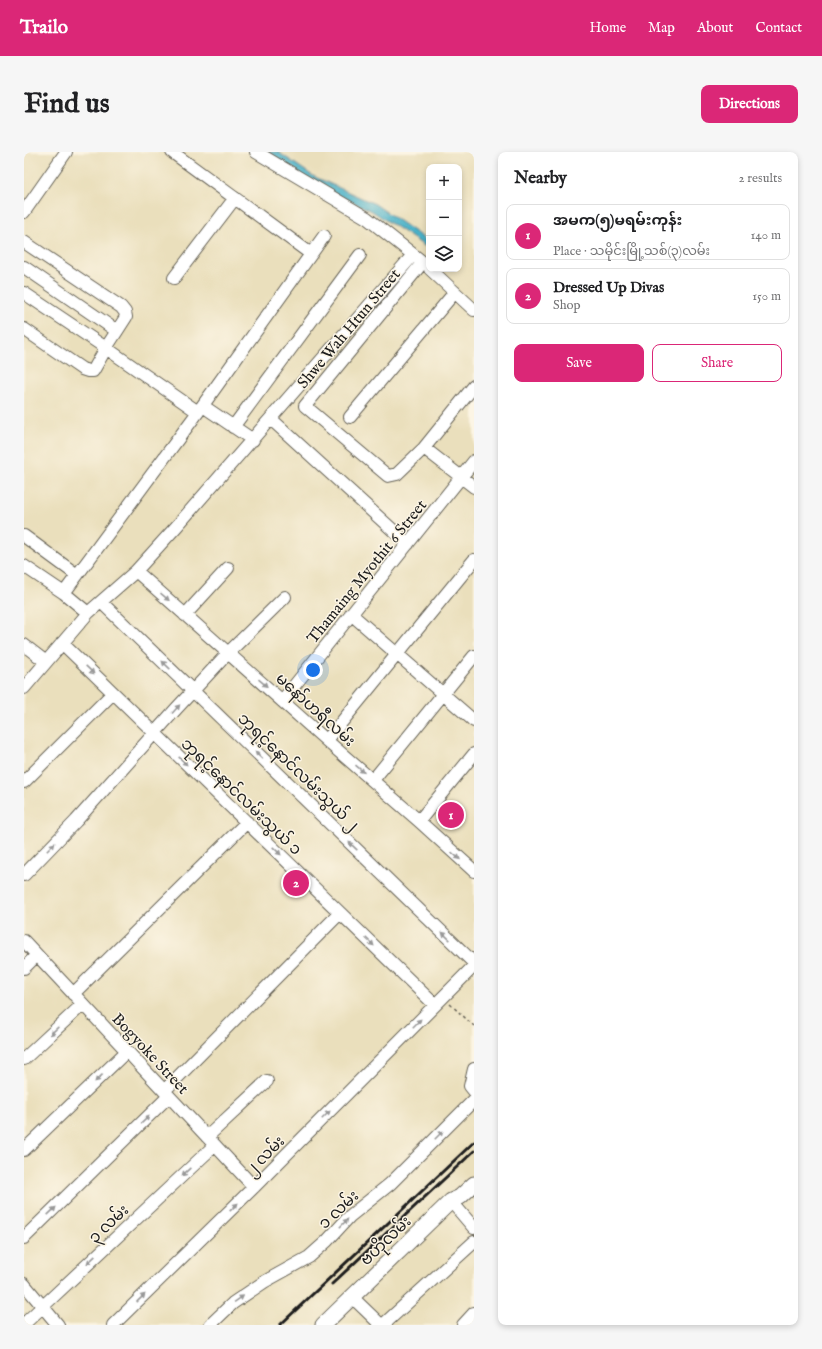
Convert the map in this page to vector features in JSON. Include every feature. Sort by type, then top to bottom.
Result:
[{"type":"main road","points":[[451,1200],[454,1192],[474,1174]]},
{"type":"main road","name":"ဗဟိုလမ်း","points":[[323,1325],[451,1200],[460,1197],[474,1184]]},
{"type":"street","points":[[24,212],[66,152]]},
{"type":"street","points":[[172,152],[312,254]]},
{"type":"street","points":[[256,152],[367,218],[426,265]]},
{"type":"street","points":[[174,278],[234,198]]},
{"type":"street","points":[[64,593],[200,409],[324,236]]},
{"type":"street","points":[[24,242],[121,307],[125,312],[126,317],[93,371],[88,371],[24,330]]},
{"type":"street","points":[[234,427],[360,255]]},
{"type":"street","points":[[24,688],[85,617],[136,571],[271,420],[413,255]]},
{"type":"street","points":[[24,267],[117,331]]},
{"type":"street","name":"Shwe Wah Htun Street","points":[[424,448],[398,474],[388,476],[305,406],[426,267]]},
{"type":"street","points":[[433,272],[474,310]]},
{"type":"street","points":[[350,417],[455,292]]},
{"type":"street","points":[[24,293],[200,409],[234,427],[253,440]]},
{"type":"street","points":[[474,386],[424,448],[474,488]]},
{"type":"street","points":[[271,420],[408,544]]},
{"type":"street","name":"Thamaing Myothit 6 Street","points":[[282,701],[474,461]]},
{"type":"street","points":[[24,536],[77,574]]},
{"type":"street","points":[[327,740],[398,655],[474,560]]},
{"type":"street","points":[[24,566],[64,593],[85,617]]},
{"type":"street","points":[[185,615],[228,568]]},
{"type":"street","name":"မနော်ဟရီလမ်း","points":[[136,571],[420,821],[474,871]]},
{"type":"street","points":[[24,875],[76,821],[228,653],[285,597]]},
{"type":"street","name":"ဘုရင့်နောင်လမ်းသွယ် ၂","points":[[101,602],[474,964]]},
{"type":"street","points":[[351,614],[474,721]]},
{"type":"street","name":"ဘုရင့်နောင်လမ်းသွယ် ၁","points":[[62,643],[340,913],[438,1001]]},
{"type":"street","points":[[24,645],[46,662]]},
{"type":"street","points":[[372,780],[474,656]]},
{"type":"street","points":[[24,782],[113,693]]},
{"type":"street","points":[[420,821],[474,754]]},
{"type":"street","points":[[73,994],[247,822]]},
{"type":"street","points":[[24,1238],[340,913]]},
{"type":"street","name":"Bogyoke Street","points":[[24,941],[254,1187]]},
{"type":"street","points":[[24,968],[37,955]]},
{"type":"street","name":"၂ လမ်း","points":[[113,1325],[254,1187],[474,964]]},
{"type":"street","points":[[24,1060],[83,1004]]},
{"type":"street","points":[[24,1150],[127,1051]]},
{"type":"street","points":[[474,1069],[470,1086],[474,1091]]},
{"type":"street","name":"၃ လမ်း","points":[[24,1324],[211,1141],[267,1081]]},
{"type":"street","name":"၁ လမ်း","points":[[210,1325],[233,1303],[264,1282],[308,1257],[327,1241],[350,1216],[390,1184],[474,1100]]},
{"type":"street","points":[[451,1200],[474,1228]]},
{"type":"street","points":[[352,1297],[382,1325],[474,1242]]},
{"type":"street","points":[[24,1284],[58,1325]]},
{"type":"street","points":[[463,1325],[474,1313]]},
{"type":"path","points":[[438,1001],[474,1026]]},
{"type":"water","points":[[267,152],[278,152],[313,176],[375,204],[426,240],[426,247],[372,211],[309,182]]},
{"type":"railway","points":[[280,1325],[474,1142]]},
{"type":"railway","points":[[332,1284],[474,1151]]},
{"type":"place","name":"အမက(၅)မရမ်းကုန်း","points":[[451,815]]},
{"type":"place","name":"Dressed Up Divas","points":[[296,883]]}]
